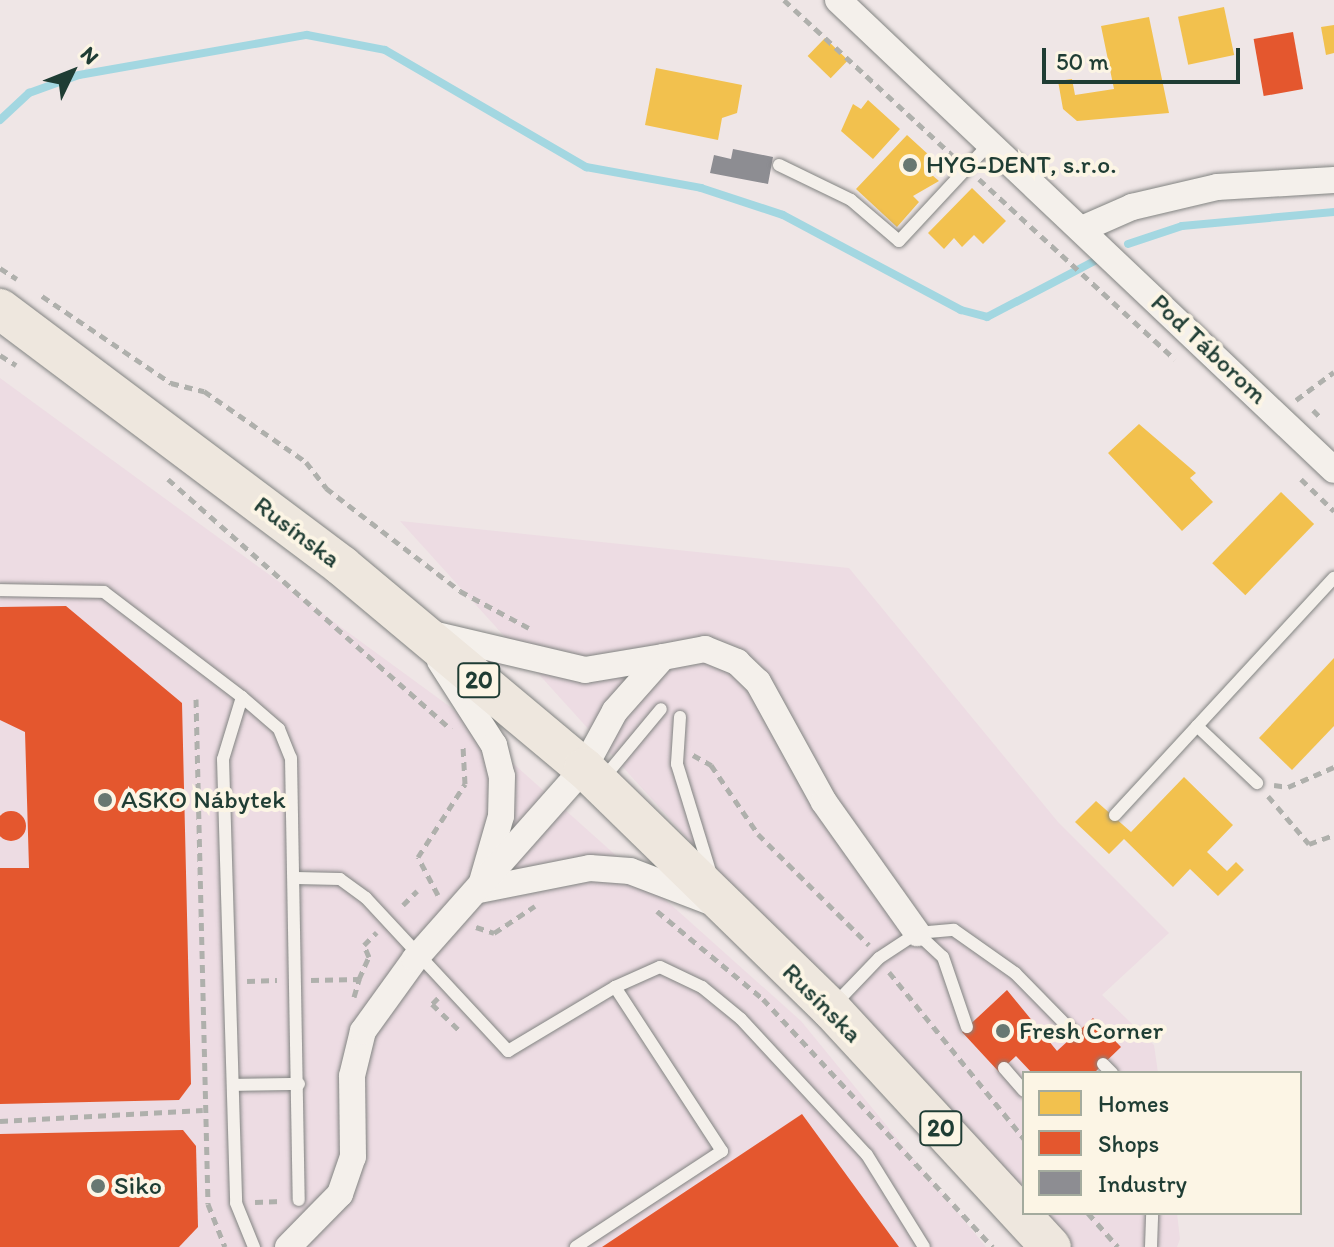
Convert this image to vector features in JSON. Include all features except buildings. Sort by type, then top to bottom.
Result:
[{"type":"main road","name":"Rusínska","points":[[0,309],[421,631],[592,776],[831,1009],[1051,1247]]},
{"type":"street","name":"Pod Táborom","points":[[838,0],[1334,470]]},
{"type":"street","points":[[1082,229],[1132,207],[1217,187],[1334,180]]},
{"type":"street","points":[[421,631],[585,670],[705,649],[737,662],[758,682],[824,802],[917,933]]},
{"type":"street","points":[[421,631],[494,745],[502,776],[501,816],[479,890]]},
{"type":"street","points":[[288,1247],[340,1194],[353,1157],[352,1076],[363,1031],[415,959],[592,776],[615,711],[663,657]]},
{"type":"street","points":[[479,890],[590,868],[630,871],[726,907]]},
{"type":"lane","points":[[779,165],[851,200],[899,241],[990,143]]},
{"type":"lane","points":[[1115,815],[1334,578]]},
{"type":"lane","points":[[0,590],[104,592],[279,729],[291,758],[296,878],[299,1200]]},
{"type":"lane","points":[[242,697],[223,759],[236,1203],[254,1247]]},
{"type":"lane","points":[[592,776],[661,709]]},
{"type":"lane","points":[[680,717],[677,764],[690,823],[726,907]]},
{"type":"lane","points":[[1197,726],[1257,783]]},
{"type":"lane","points":[[296,878],[340,879],[388,921],[415,959],[508,1051],[615,987],[660,967],[702,987],[741,1019],[867,1155],[924,1247]]},
{"type":"lane","points":[[831,1009],[879,958],[917,933],[954,930],[1015,973],[1075,1034]]},
{"type":"lane","points":[[917,933],[943,957],[967,1027]]},
{"type":"lane","points":[[576,1247],[722,1151],[615,987]]},
{"type":"lane","points":[[1004,1068],[1022,1089]]},
{"type":"lane","points":[[233,1085],[299,1084]]},
{"type":"lane","points":[[1150,1215],[1151,1247]]},
{"type":"path","points":[[784,0],[1093,283]]},
{"type":"path","points":[[1279,416],[1334,372]]},
{"type":"path","points":[[196,699],[203,1110],[208,1204],[225,1247]]},
{"type":"path","points":[[1257,783],[1288,787],[1334,767]]},
{"type":"path","points":[[1257,783],[1309,844],[1334,835]]},
{"type":"path","points":[[403,905],[417,891]]},
{"type":"path","points":[[0,1121],[203,1110]]},
{"type":"path","points":[[1090,1215],[1118,1247]]},
{"type":"shaded area","points":[[0,378],[449,706],[801,1021],[986,1247],[0,1247]]},
{"type":"shaded area","points":[[400,521],[849,568],[1058,822],[1169,933],[1102,995],[1154,1045],[1158,1071],[1022,1071],[1022,1208]]},
{"type":"shaded area","points":[[1029,1215],[1177,1215],[1180,1239],[1177,1247],[1058,1247]]},
{"type":"waterway","points":[[0,120],[29,93],[79,75],[307,35],[385,50],[586,167],[701,188],[783,215],[961,310],[987,317],[1104,256]]},
{"type":"waterway","points":[[1128,244],[1182,226],[1334,212]]},
{"type":"place","name":"HYG-DENT, s.r.o.","points":[[910,165]]},
{"type":"place","name":"ASKO Nábytek","points":[[105,800]]},
{"type":"place","name":"Fresh Corner","points":[[1003,1031]]},
{"type":"place","name":"Siko","points":[[98,1186]]}]
